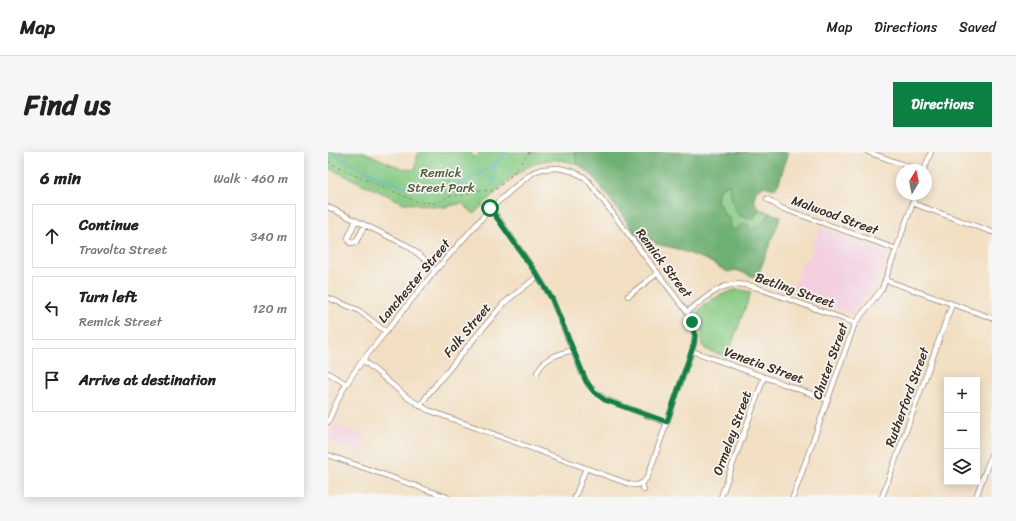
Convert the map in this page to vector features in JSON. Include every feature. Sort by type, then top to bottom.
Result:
[{"type":"street","points":[[868,152],[901,164]]},
{"type":"street","points":[[926,164],[931,152]]},
{"type":"street","name":"Remick Street","points":[[538,170],[550,168],[566,169],[584,177],[594,188],[658,273],[687,312],[692,322],[695,340],[692,351],[647,478],[641,484]]},
{"type":"street","name":"Lanchester Street","points":[[328,422],[337,400],[362,360],[435,271],[490,208],[529,175],[538,170]]},
{"type":"street","name":"Malwood Street","points":[[767,199],[781,208],[896,249]]},
{"type":"street","name":"Chuter Street","points":[[793,497],[855,323],[880,291],[913,200]]},
{"type":"street","points":[[912,203],[992,232]]},
{"type":"street","points":[[328,207],[408,246],[423,258],[435,271]]},
{"type":"street","points":[[490,208],[538,276],[557,309],[586,381],[594,392],[612,402],[667,422]]},
{"type":"street","points":[[356,220],[348,238],[350,243],[356,242],[365,225]]},
{"type":"street","points":[[628,296],[658,273]]},
{"type":"street","name":"Falk Street","points":[[420,406],[428,393],[504,303],[538,276]]},
{"type":"street","points":[[885,280],[992,318]]},
{"type":"street","name":"Betling Street","points":[[687,312],[718,288],[739,283],[755,287],[855,323]]},
{"type":"street","points":[[328,298],[358,310],[386,332]]},
{"type":"street","name":"Rutherford Street","points":[[882,497],[952,304]]},
{"type":"street","points":[[537,373],[546,360],[573,350]]},
{"type":"street","name":"Venetia Street","points":[[692,351],[828,400]]},
{"type":"street","points":[[362,360],[420,406],[632,485],[641,484],[644,490]]},
{"type":"street","points":[[328,373],[346,384]]},
{"type":"street","name":"Ormeley Street","points":[[721,497],[764,376]]},
{"type":"street","points":[[976,497],[992,453]]},
{"type":"street","points":[[328,455],[447,497]]},
{"type":"street","points":[[575,497],[586,468]]},
{"type":"path","points":[[328,161],[338,168],[365,180],[412,200],[427,204],[436,203],[451,196],[463,195],[479,190],[492,191],[510,177],[530,152]]},
{"type":"path","points":[[510,177],[517,185]]},
{"type":"shaded area","points":[[820,228],[887,254],[876,285],[852,313],[792,292],[804,259],[808,260]]},
{"type":"shaded area","points":[[335,424],[367,436],[361,453],[332,442],[330,438]]},
{"type":"green space","name":"Remick Street Park","points":[[328,152],[364,152],[400,168],[415,170],[418,152],[470,152],[474,158],[480,152],[575,152],[577,164],[553,160],[535,164],[525,169],[506,183],[474,214],[462,203],[445,207],[404,203],[328,168]]},
{"type":"green space","points":[[575,152],[789,152],[778,185],[774,189],[764,186],[757,191],[754,196],[755,203],[760,209],[755,214],[755,217],[749,218],[740,216],[734,208],[729,183],[719,188],[717,200],[726,217],[729,218],[730,227],[733,231],[744,223],[749,225],[748,231],[756,228],[770,213],[781,216],[758,275],[754,277],[736,270],[728,272],[707,260],[674,248],[656,244],[652,239],[648,244],[643,244],[593,176],[577,164]]},
{"type":"green space","points":[[729,183],[730,199],[734,203],[740,216],[753,218],[760,209],[770,213],[763,224],[747,232],[744,223],[733,232],[730,227],[729,219],[726,217],[717,200],[718,188],[721,188]]},
{"type":"green space","points":[[734,290],[751,292],[727,357],[703,347],[701,342],[702,328],[696,317],[698,312],[706,304],[723,294]]},
{"type":"waterway","points":[[330,152],[396,184],[417,189],[442,188],[454,185],[478,175],[489,168],[507,152]]},
{"type":"waterway","points":[[492,186],[496,174],[493,167]]},
{"type":"route","points":[[490,208],[546,288],[561,318],[586,381],[594,392],[605,400],[667,422],[694,344],[695,336],[692,322]]}]
